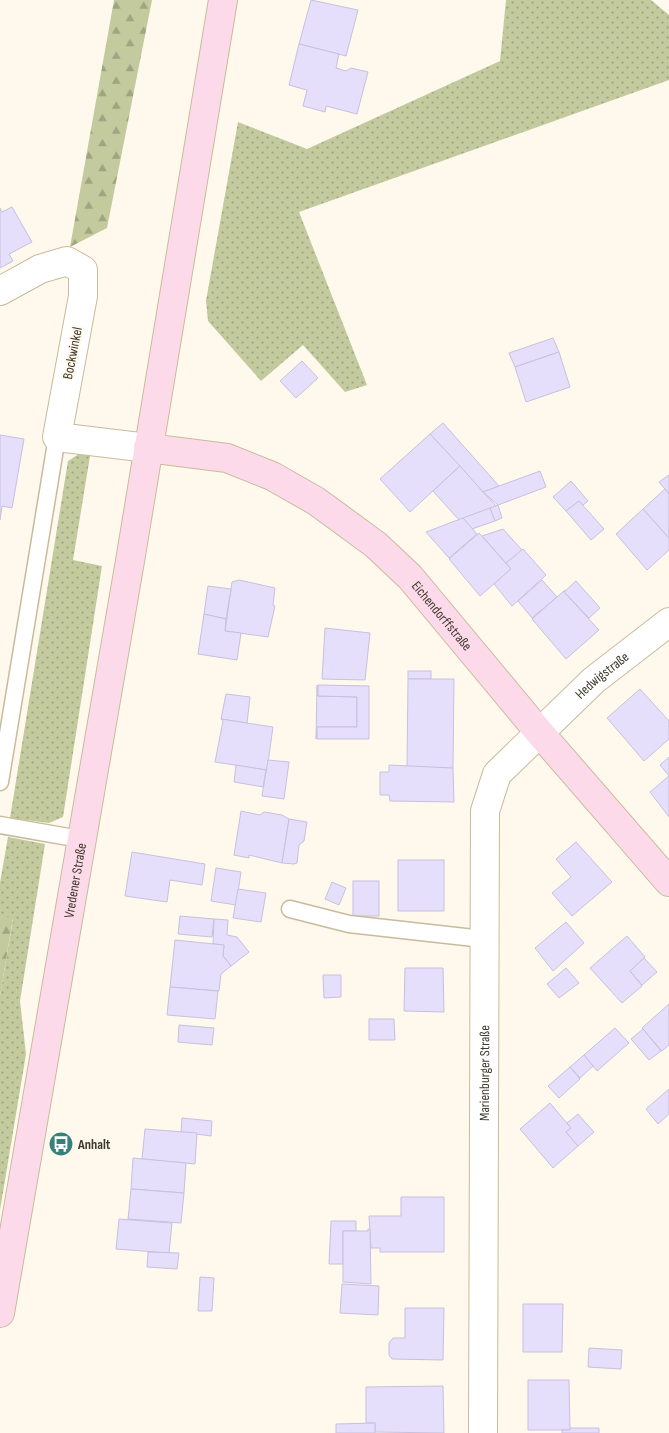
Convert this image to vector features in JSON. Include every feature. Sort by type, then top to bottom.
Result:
[{"type":"street","name":"Vredener Straße","points":[[0,1313],[80,839],[130,561],[223,0]]},
{"type":"street","name":"Bockwinkel","points":[[0,291],[40,270],[68,261],[83,270],[83,296],[57,437]]},
{"type":"street","points":[[57,437],[148,448]]},
{"type":"street","name":"Eichendorffstraße","points":[[148,448],[228,458],[272,476],[316,501],[369,539],[410,577],[539,732],[669,882]]},
{"type":"street","name":"Hedwigstraße","points":[[539,732],[594,680],[669,622]]},
{"type":"street","name":"Marienburger Straße","points":[[483,1433],[483,939],[485,811],[497,774],[539,732]]},
{"type":"lane","points":[[0,782],[57,437]]},
{"type":"lane","points":[[0,825],[80,839]]},
{"type":"lane","points":[[290,909],[350,924],[483,939]]},
{"type":"green space","points":[[114,0],[152,0],[107,228],[70,247]]},
{"type":"green space","points":[[506,0],[651,0],[669,15],[669,80],[299,212],[367,385],[345,392],[303,345],[261,381],[208,321],[206,301],[238,122],[307,149],[500,61]]},
{"type":"green space","points":[[79,454],[90,456],[73,560],[102,566],[63,817],[49,823],[10,818],[68,461]]},
{"type":"green space","points":[[8,837],[45,844],[20,1001],[26,1054],[0,1210],[0,996],[13,919],[0,916],[0,883]]},
{"type":"green space","points":[[0,916],[13,918],[0,996]]},
{"type":"building","points":[[311,0],[358,10],[346,56],[299,44]]},
{"type":"building","points":[[299,44],[339,54],[336,68],[346,71],[351,68],[368,72],[357,114],[326,106],[325,112],[303,106],[307,90],[289,85]]},
{"type":"building","points":[[12,207],[32,242],[9,254],[13,261],[0,268],[0,208],[2,212]]},
{"type":"building","points":[[553,338],[559,352],[515,367],[509,353]]},
{"type":"building","points":[[559,352],[570,387],[526,402],[515,367]]},
{"type":"building","points":[[302,361],[318,378],[296,398],[280,381]]},
{"type":"building","points":[[443,423],[499,486],[483,492],[430,434]]},
{"type":"building","points":[[430,434],[460,466],[410,512],[380,479]]},
{"type":"building","points":[[0,435],[24,439],[12,508],[2,506],[0,520]]},
{"type":"building","points":[[460,466],[496,506],[459,520],[433,491]]},
{"type":"building","points":[[540,471],[546,487],[498,505],[483,492]]},
{"type":"building","points":[[669,475],[669,494],[659,482]]},
{"type":"building","points":[[571,481],[588,501],[583,505],[579,501],[566,511],[553,497]]},
{"type":"building","points":[[665,489],[669,494],[669,538],[643,509]]},
{"type":"building","points":[[579,501],[604,529],[591,540],[566,511]]},
{"type":"building","points":[[498,505],[502,518],[495,521],[490,508]]},
{"type":"building","points":[[490,508],[495,521],[472,529],[463,518]]},
{"type":"building","points":[[643,509],[669,538],[669,550],[647,570],[616,534]]},
{"type":"building","points":[[463,518],[477,534],[449,558],[426,532]]},
{"type":"building","points":[[503,529],[522,550],[506,563],[482,536]]},
{"type":"building","points":[[479,533],[511,569],[480,596],[449,559]]},
{"type":"building","points":[[523,549],[546,575],[512,606],[494,584],[511,569],[506,563]]},
{"type":"building","points":[[239,580],[275,588],[273,605],[275,606],[268,637],[225,631],[232,582]]},
{"type":"building","points":[[542,580],[557,597],[532,618],[518,601]]},
{"type":"building","points":[[576,581],[600,608],[589,618],[564,592]]},
{"type":"building","points":[[208,586],[231,589],[226,619],[204,614]]},
{"type":"building","points":[[565,590],[564,592],[599,630],[566,659],[532,619]]},
{"type":"building","points":[[204,614],[226,619],[225,631],[241,633],[237,660],[198,654]]},
{"type":"building","points":[[325,628],[370,633],[365,680],[322,679]]},
{"type":"building","points":[[408,671],[431,671],[431,679],[408,679]]},
{"type":"building","points":[[408,679],[454,679],[453,768],[407,767]]},
{"type":"building","points":[[317,685],[318,696],[357,697],[357,727],[317,727],[316,739]]},
{"type":"building","points":[[318,685],[369,686],[369,739],[317,739],[317,727],[357,727],[357,697],[318,696]]},
{"type":"building","points":[[640,689],[669,721],[669,739],[644,761],[607,718]]},
{"type":"building","points":[[226,694],[250,697],[247,723],[221,719]]},
{"type":"building","points":[[221,719],[273,727],[267,770],[215,762],[223,721]]},
{"type":"building","points":[[669,757],[669,776],[660,765]]},
{"type":"building","points":[[268,760],[289,762],[284,799],[262,796]]},
{"type":"building","points":[[236,765],[266,770],[263,787],[234,782]]},
{"type":"building","points":[[389,765],[453,768],[454,802],[390,801],[389,795],[380,795],[380,772],[389,772]]},
{"type":"building","points":[[669,776],[669,817],[650,792]]},
{"type":"building","points":[[241,811],[260,815],[264,812],[282,815],[289,819],[282,863],[249,855],[249,858],[234,855]]},
{"type":"building","points":[[289,819],[307,822],[304,841],[299,845],[297,863],[294,864],[282,863]]},
{"type":"building","points":[[576,842],[612,882],[572,916],[552,893],[571,877],[556,859]]},
{"type":"building","points":[[132,852],[205,864],[202,885],[170,880],[167,902],[125,896]]},
{"type":"building","points":[[398,860],[444,860],[444,911],[398,911]]},
{"type":"building","points":[[216,868],[241,872],[236,905],[211,901]]},
{"type":"building","points":[[353,881],[379,881],[379,916],[353,916]]},
{"type":"building","points":[[332,882],[346,888],[339,905],[325,899]]},
{"type":"building","points":[[238,889],[266,893],[261,922],[233,918]]},
{"type":"building","points":[[180,916],[214,919],[212,937],[178,934]]},
{"type":"building","points":[[214,919],[228,920],[227,935],[237,937],[249,952],[231,966],[223,956],[224,945],[213,944]]},
{"type":"building","points":[[566,922],[584,943],[553,971],[535,948]]},
{"type":"building","points":[[627,936],[645,957],[630,971],[642,986],[622,1003],[590,968]]},
{"type":"building","points":[[175,940],[224,945],[223,956],[231,966],[221,974],[219,991],[170,987]]},
{"type":"building","points":[[644,958],[657,972],[642,985],[630,971]]},
{"type":"building","points":[[405,968],[443,968],[444,1012],[404,1011]]},
{"type":"building","points":[[566,968],[579,983],[559,998],[547,984]]},
{"type":"building","points":[[323,975],[341,975],[341,997],[324,998]]},
{"type":"building","points":[[170,987],[218,991],[215,1019],[167,1015]]},
{"type":"building","points":[[669,1004],[669,1045],[662,1051],[642,1028]]},
{"type":"building","points":[[369,1019],[394,1019],[395,1040],[369,1040]]},
{"type":"building","points":[[179,1025],[214,1028],[212,1045],[178,1042]]},
{"type":"building","points":[[615,1028],[629,1043],[597,1071],[584,1055]]},
{"type":"building","points":[[643,1029],[661,1051],[649,1060],[631,1039]]},
{"type":"building","points":[[584,1055],[593,1066],[580,1078],[570,1067]]},
{"type":"building","points":[[570,1067],[580,1079],[559,1098],[548,1086]]},
{"type":"building","points":[[669,1089],[669,1114],[658,1124],[646,1109]]},
{"type":"building","points":[[550,1103],[571,1128],[566,1132],[578,1146],[553,1168],[520,1129]]},
{"type":"building","points":[[578,1114],[594,1132],[578,1146],[566,1132],[571,1128],[567,1123]]},
{"type":"building","points":[[182,1118],[212,1121],[211,1136],[181,1132]]},
{"type":"building","points":[[145,1129],[197,1133],[195,1164],[142,1159]]},
{"type":"building","points":[[133,1158],[186,1163],[184,1193],[131,1189]]},
{"type":"building","points":[[131,1189],[184,1193],[181,1223],[128,1219]]},
{"type":"building","points":[[401,1197],[444,1197],[444,1252],[380,1252],[380,1248],[371,1248],[369,1216],[401,1216]]},
{"type":"building","points":[[119,1219],[172,1223],[169,1253],[116,1249]]},
{"type":"building","points":[[331,1221],[356,1221],[356,1231],[343,1231],[343,1264],[329,1264]]},
{"type":"building","points":[[370,1229],[371,1284],[343,1282],[343,1231],[368,1231]]},
{"type":"building","points":[[148,1252],[179,1253],[177,1269],[147,1267]]},
{"type":"building","points":[[200,1277],[214,1278],[212,1311],[198,1311]]},
{"type":"building","points":[[342,1284],[379,1286],[378,1315],[340,1313]]},
{"type":"building","points":[[523,1304],[563,1304],[562,1352],[523,1352]]},
{"type":"building","points":[[405,1308],[444,1308],[443,1360],[392,1359],[389,1355],[389,1343],[393,1338],[405,1338]]},
{"type":"building","points":[[589,1348],[622,1350],[621,1369],[588,1367]]},
{"type":"building","points":[[528,1380],[569,1380],[570,1430],[528,1430]]},
{"type":"building","points":[[443,1386],[444,1433],[375,1432],[375,1423],[366,1423],[366,1387]]},
{"type":"building","points":[[375,1423],[375,1433],[336,1433],[336,1424]]},
{"type":"building","points":[[570,1428],[599,1428],[599,1433],[562,1433],[562,1430],[570,1430]]},
{"type":"place","name":"Anhalt","points":[[61,1144]]}]
